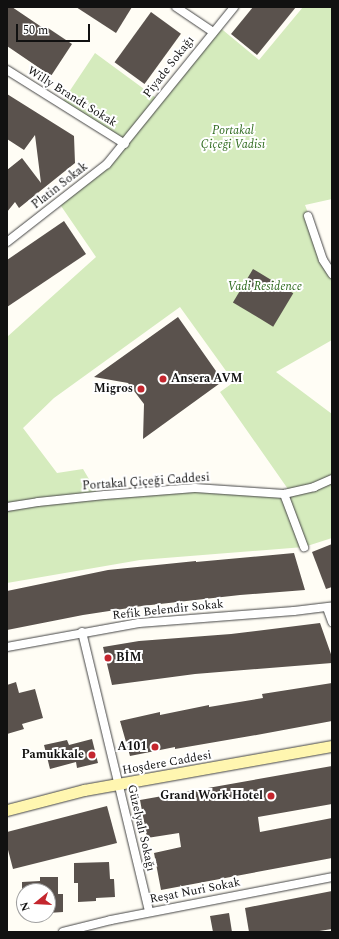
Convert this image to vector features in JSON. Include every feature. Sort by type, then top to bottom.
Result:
[{"type":"main road","name":"Hoşdere Caddesi","points":[[7,810],[84,790],[332,746]]},
{"type":"street","points":[[176,7],[213,32]]},
{"type":"street","name":"Piyade Sokağı","points":[[125,144],[234,7]]},
{"type":"street","name":"Willy Brandt Sokak","points":[[7,70],[125,144]]},
{"type":"street","name":"Platin Sokak","points":[[7,242],[107,164],[125,144]]},
{"type":"street","points":[[308,216],[323,260],[332,274]]},
{"type":"street","name":"Portakal Çiçeği Caddesi","points":[[7,507],[105,495],[195,488],[284,494],[314,487],[332,480]]},
{"type":"street","points":[[284,494],[304,546]]},
{"type":"street","points":[[329,607],[332,622]]},
{"type":"street","name":"Refik Belendir Sokak","points":[[7,647],[82,632],[139,623],[329,607]]},
{"type":"street","name":"Güzelyalı Sokağı","points":[[82,632],[149,912]]},
{"type":"street","name":"Reşat Nuri Sokak","points":[[63,932],[149,912],[332,877]]},
{"type":"green space","name":"Portakal Çiçeği Vadisi","points":[[303,7],[332,7],[332,199],[305,205],[332,274],[332,340],[276,372],[332,414],[332,538],[304,547],[140,560],[7,583],[7,337],[96,257],[59,203],[125,144],[61,104],[95,53],[159,100],[218,26],[259,60]],"holes":[[[180,307],[234,382],[220,392],[290,492],[195,488],[99,496],[83,469],[57,473],[23,428],[54,398]]]},
{"type":"building","points":[[7,7],[12,7],[46,30],[48,28],[72,44],[51,76],[7,46]]},
{"type":"building","points":[[76,7],[132,7],[116,33]]},
{"type":"building","points":[[253,7],[296,7],[257,55],[231,34]]},
{"type":"building","points":[[151,12],[181,34],[144,84],[115,62]]},
{"type":"building","points":[[7,94],[74,136],[75,163],[19,208],[15,202],[7,212],[7,170],[22,158],[41,183],[35,135],[24,150],[7,139]]},
{"type":"building","points":[[64,221],[86,254],[7,307],[7,260]]},
{"type":"building","points":[[253,269],[293,293],[273,327],[233,302]]},
{"type":"building","name":"Ansera AVM","points":[[178,317],[223,381],[143,439],[144,404],[128,383],[94,377]]},
{"type":"building","points":[[332,544],[332,587],[326,589],[312,552]]},
{"type":"building","points":[[294,553],[305,590],[240,595],[142,606],[83,615],[7,630],[7,591],[108,570]]},
{"type":"building","points":[[320,623],[332,657],[332,663],[195,674],[112,685],[103,647],[139,641],[231,634]]},
{"type":"building","points":[[16,682],[19,693],[35,689],[43,718],[22,724],[24,729],[7,734],[7,685]]},
{"type":"building","points":[[332,683],[332,721],[262,734],[175,749],[175,747],[130,756],[120,721],[160,712],[160,715],[209,705],[209,707],[263,698],[262,694]]},
{"type":"building","points":[[92,739],[98,763],[77,768],[76,762],[50,769],[44,745],[67,740],[69,745]]},
{"type":"building","points":[[332,766],[332,804],[258,817],[260,832],[332,818],[332,858],[161,890],[154,853],[181,847],[179,833],[147,838],[140,800]]},
{"type":"building","points":[[107,806],[117,843],[13,869],[7,846],[7,832]]},
{"type":"building","points":[[109,862],[110,879],[114,879],[115,897],[96,898],[96,901],[78,902],[78,883],[74,883],[74,863]]},
{"type":"building","points":[[40,877],[58,877],[58,894],[63,894],[63,912],[56,912],[56,883],[22,883],[40,881]]},
{"type":"building","points":[[332,891],[332,929],[313,932],[249,932],[245,908]]},
{"type":"building","points":[[229,913],[232,932],[213,932],[210,916]]},
{"type":"place","name":"Ansera AVM","points":[[163,379]]},
{"type":"place","name":"Migros","points":[[141,389]]},
{"type":"place","name":"BİM","points":[[108,658]]},
{"type":"place","name":"A101","points":[[155,747]]},
{"type":"place","name":"Pamukkale","points":[[92,755]]},
{"type":"place","name":"Grand Work Hotel","points":[[271,796]]},
{"type":"park label","name":"Vadi Residence","points":[[265,287]]}]
